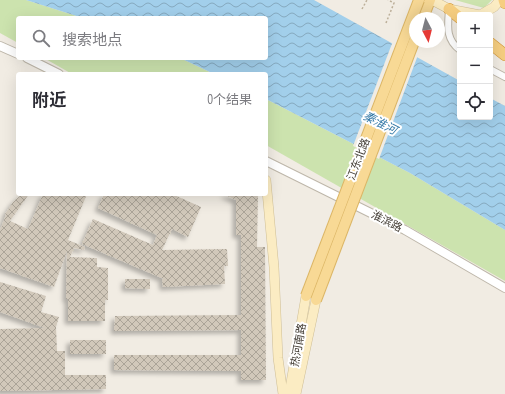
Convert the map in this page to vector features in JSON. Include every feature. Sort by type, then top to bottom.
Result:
[{"type":"highway","points":[[449,9],[457,16]]},
{"type":"highway","points":[[493,45],[505,55]]},
{"type":"main road","name":"江东北路","points":[[306,296],[419,0]]},
{"type":"main road","points":[[426,12],[431,0],[449,9],[480,15],[494,7],[500,0]]},
{"type":"main road","name":"江东北路","points":[[316,300],[412,48]]},
{"type":"main road","points":[[267,196],[274,267],[278,358],[283,394]]},
{"type":"main road","name":"热河南路","points":[[289,394],[306,296]]},
{"type":"main road","name":"热河南路","points":[[296,394],[316,300]]},
{"type":"street","points":[[449,9],[447,28],[452,44],[457,48]]},
{"type":"street","points":[[0,46],[16,53]]},
{"type":"street","points":[[31,60],[55,72]]},
{"type":"street","points":[[493,71],[505,78]]},
{"type":"street","name":"淮滨路","points":[[268,162],[405,230],[505,288]]},
{"type":"path","points":[[362,9],[367,0]]},
{"type":"path","points":[[386,23],[394,3],[388,0]]},
{"type":"green space","points":[[0,0],[26,0],[77,16],[16,16],[16,42],[0,33]]},
{"type":"green space","points":[[455,0],[492,0],[484,8]]},
{"type":"green space","points":[[48,60],[184,60],[210,72],[68,72]]},
{"type":"green space","points":[[268,100],[410,173],[505,230],[505,281],[268,146]]},
{"type":"water","name":"秦淮河","points":[[26,0],[314,0],[457,79],[457,120],[493,120],[493,100],[505,106],[505,230],[410,173],[268,100],[268,72],[210,72],[184,60],[268,60],[268,16],[77,16]]},
{"type":"pier","points":[[393,41],[418,55],[379,159],[353,146]]},
{"type":"building","points":[[20,196],[28,196],[10,221],[28,229],[42,196],[86,196],[68,240],[85,247],[84,250],[74,248],[70,257],[97,258],[97,267],[108,268],[108,300],[105,300],[105,321],[68,321],[68,299],[66,299],[67,251],[54,287],[0,268],[0,230],[6,215],[5,214],[13,202]]},
{"type":"building","points":[[103,196],[176,196],[201,207],[188,237],[172,229],[162,250],[227,249],[228,266],[224,266],[225,284],[163,287],[162,279],[164,279],[82,244],[93,219],[153,245],[157,235],[98,208]]},
{"type":"building","points":[[227,196],[258,196],[257,247],[265,247],[266,380],[241,380],[241,371],[114,370],[114,355],[241,355],[241,330],[114,331],[115,316],[241,315],[241,235],[236,235],[236,200]]},
{"type":"building","points":[[125,279],[150,279],[150,289],[125,288]]},
{"type":"building","points":[[0,282],[46,296],[41,312],[59,317],[56,327],[57,351],[65,351],[65,375],[106,375],[106,389],[0,391],[0,329],[45,328],[0,312]]},
{"type":"building","points":[[70,340],[106,340],[106,354],[70,354]]}]
